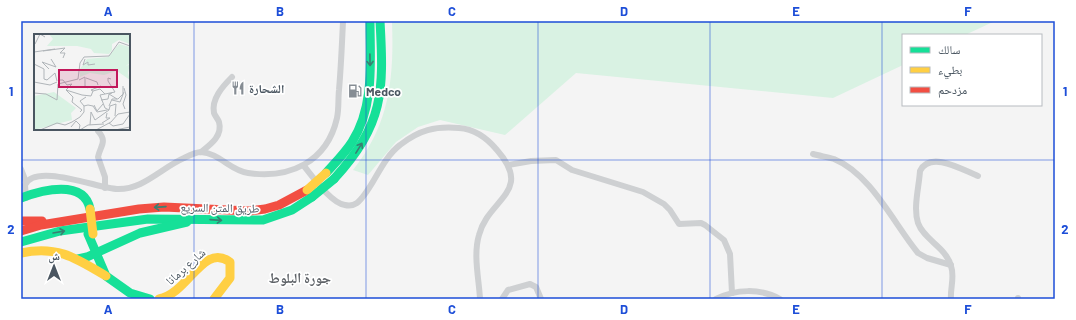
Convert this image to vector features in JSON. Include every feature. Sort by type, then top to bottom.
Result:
[{"type":"main road","name":"طريق المتن السريع","points":[[21,242],[60,231],[148,219],[263,220],[292,210],[309,194],[352,141],[364,116],[370,89],[370,21]]},
{"type":"main road","name":"طريق المتن السريع","points":[[21,231],[55,223],[164,207],[249,211],[265,209],[309,194],[334,178],[352,159],[361,145],[377,108],[382,78],[380,21]]},
{"type":"main road","points":[[24,198],[59,190],[75,191],[84,195],[88,210],[91,236],[96,253],[106,276]]},
{"type":"main road","points":[[78,259],[96,253],[140,233],[200,219]]},
{"type":"main road","points":[[21,221],[55,223]]},
{"type":"main road","points":[[21,253],[37,250],[54,250],[68,254],[106,276],[130,293],[150,299]]},
{"type":"main road","name":"شارع برمانا","points":[[159,299],[176,292],[208,259],[216,255],[222,255],[230,262],[230,278],[214,299]]},
{"type":"street","points":[[201,152],[214,156],[240,171],[247,173],[282,173],[304,166],[324,146],[332,134],[337,117],[342,21]]},
{"type":"street","points":[[26,182],[36,177],[60,177],[83,180],[105,188],[124,189],[137,187],[172,164],[201,152],[214,142],[219,132],[219,123],[214,112],[215,100],[223,86],[232,77]]},
{"type":"street","points":[[304,166],[328,194],[339,204],[346,206],[357,203],[382,164],[398,145],[418,133],[432,128],[467,129],[491,142],[508,165],[511,172],[510,188],[489,214],[479,235],[477,251],[480,299]]},
{"type":"street","points":[[98,131],[104,140],[104,146],[98,157],[105,177],[105,188]]},
{"type":"street","points":[[813,154],[835,160],[848,167],[871,188],[918,253],[927,258],[951,266]]},
{"type":"street","points":[[508,165],[531,161],[556,160],[572,170],[643,192],[664,204],[679,224],[701,223],[705,225],[724,240],[730,254],[732,293]]},
{"type":"street","points":[[951,299],[953,274],[951,266],[943,250],[923,232],[918,224],[916,214],[920,171],[922,166],[928,162],[938,162],[978,176]]},
{"type":"street","points":[[21,169],[26,182],[24,198]]},
{"type":"street","points":[[502,299],[508,290],[530,284],[536,287],[541,299]]},
{"type":"street","points":[[716,299],[732,293],[751,291],[780,299]]},
{"type":"green space","points":[[392,21],[995,21],[967,34],[902,34],[902,65],[833,98],[576,73],[505,135],[440,120],[418,127],[396,142],[368,175],[353,170],[365,153],[382,118],[390,81]]},
{"type":"traffic: fast","points":[[326,173],[352,142],[365,114],[370,83],[370,21]]},
{"type":"traffic: fast","points":[[334,179],[363,141],[372,124],[377,106],[382,68],[380,21]]},
{"type":"traffic: fast","points":[[312,197],[334,179]]},
{"type":"traffic: fast","points":[[21,198],[50,190],[71,190],[80,194],[86,200],[90,209]]},
{"type":"traffic: fast","points":[[21,242],[60,231],[148,219],[263,220],[292,210],[312,197]]},
{"type":"traffic: fast","points":[[78,259],[87,257],[140,233],[187,222]]},
{"type":"traffic: fast","points":[[88,234],[106,276],[130,293],[150,299]]},
{"type":"traffic: slow","points":[[307,190],[326,173]]},
{"type":"traffic: slow","points":[[90,209],[93,234]]},
{"type":"traffic: slow","points":[[21,253],[34,251],[56,252],[75,259],[106,276]]},
{"type":"traffic: slow","points":[[159,299],[170,295],[179,288],[204,263],[212,258],[220,258],[230,262],[230,278],[214,299]]},
{"type":"traffic: jam","points":[[21,231],[41,225],[139,209],[164,207],[249,211],[265,209],[279,205],[307,190]]},
{"type":"traffic: jam","points":[[21,221],[42,221]]},
{"type":"place","name":"الشحارة","points":[[238,88]]},
{"type":"place","name":"Medco","points":[[355,91]]},
{"type":"district","name":"جورة البلوط","points":[[300,277]]}]
